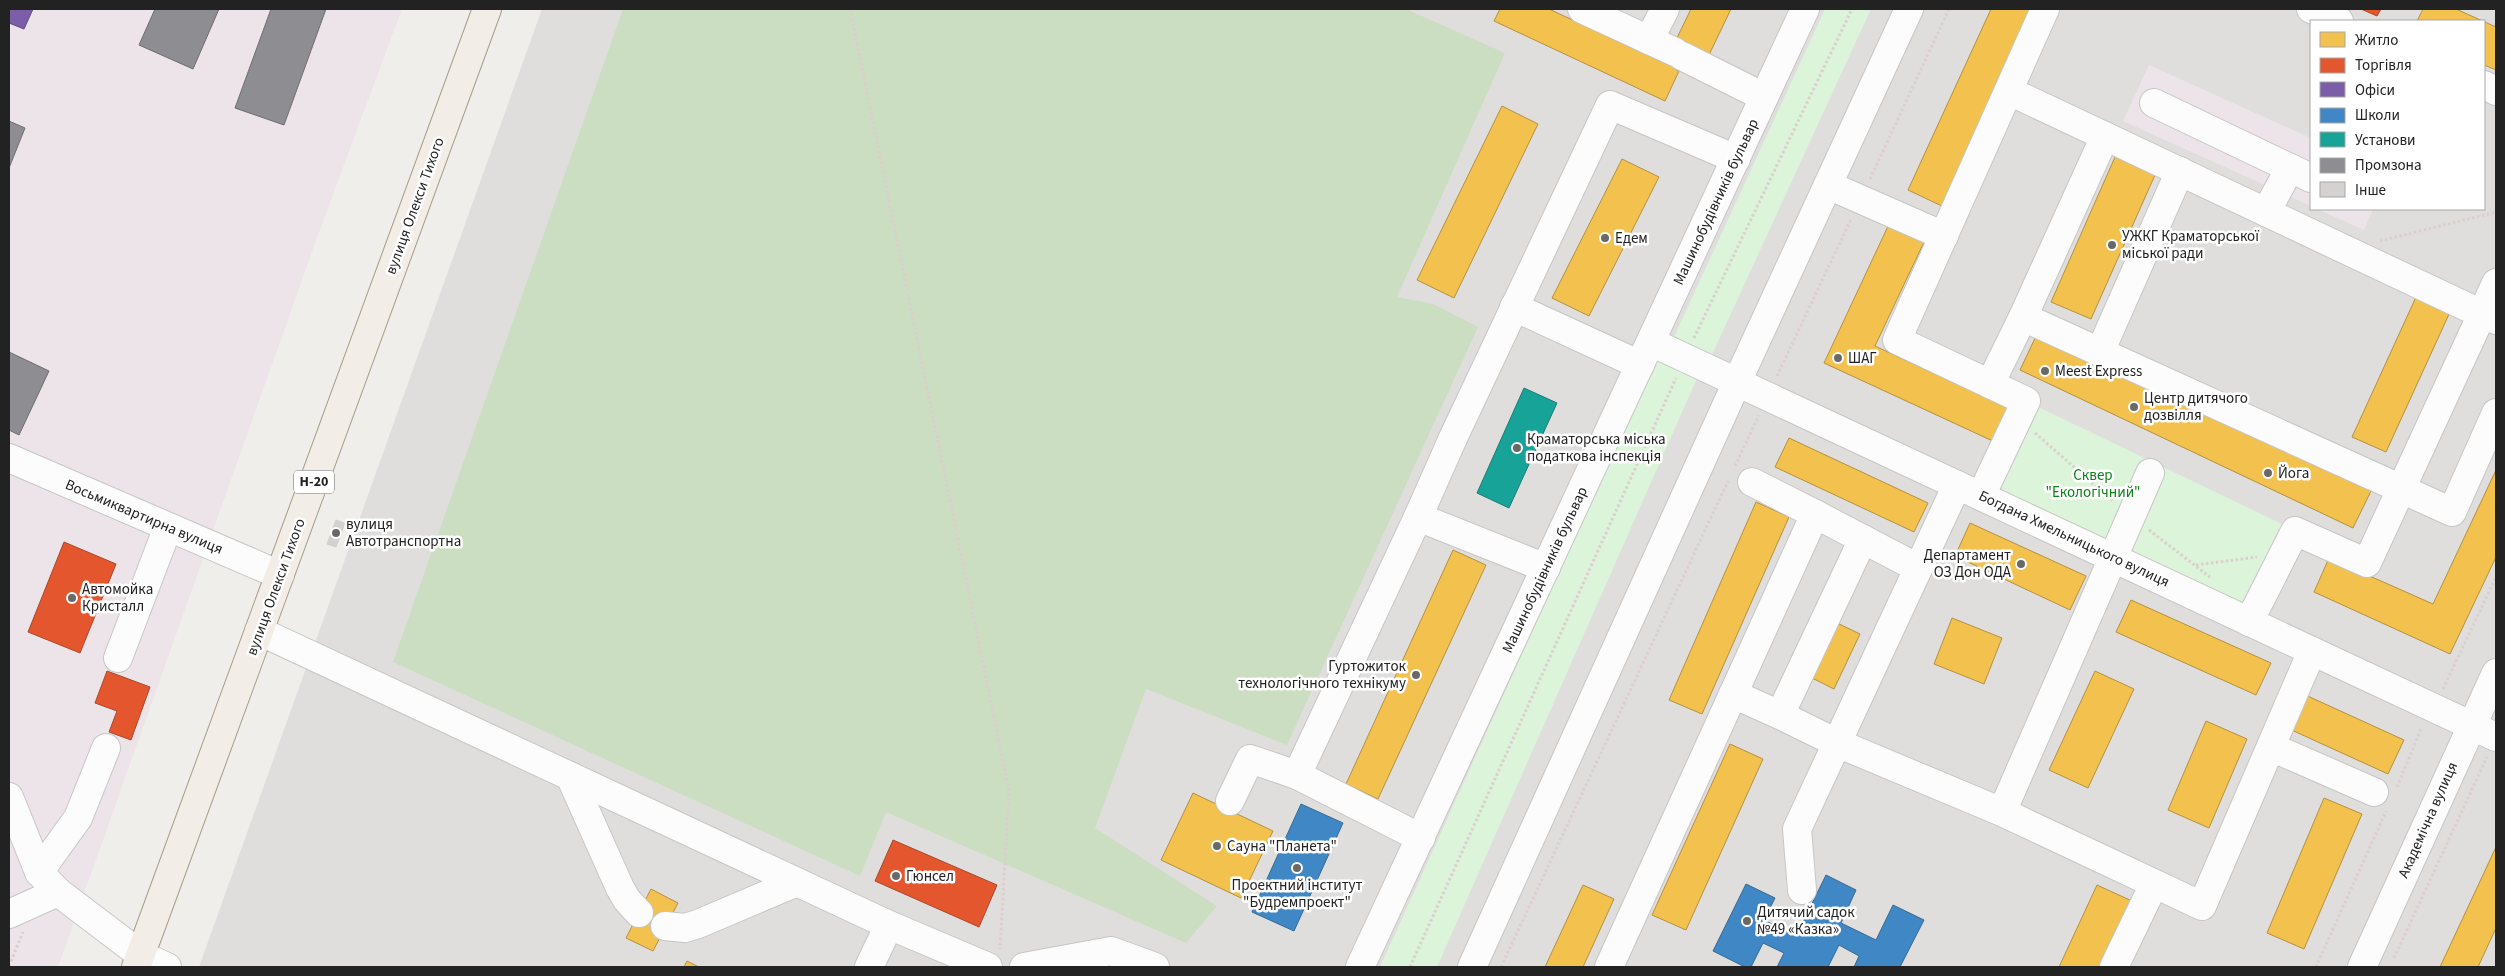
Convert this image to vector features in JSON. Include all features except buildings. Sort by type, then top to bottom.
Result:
[{"type":"main road","name":"вулиця Олекси Тихого","points":[[138,961],[487,9]]},
{"type":"street","points":[[1582,9],[1764,97]]},
{"type":"street","points":[[1649,40],[1665,9]]},
{"type":"street","name":"Машинобудівників бульвар","points":[[1360,967],[1805,9]]},
{"type":"street","points":[[1472,967],[1737,382],[1910,9]]},
{"type":"street","points":[[1981,496],[2026,401],[1897,340],[2045,9]]},
{"type":"street","points":[[2311,9],[2337,20]]},
{"type":"street","points":[[2009,91],[2489,317]]},
{"type":"street","points":[[2154,103],[2301,173],[2266,212]]},
{"type":"street","points":[[1297,776],[1514,307],[1610,105],[1736,158]]},
{"type":"street","points":[[1990,384],[2023,317],[2105,136]]},
{"type":"street","points":[[2100,352],[2180,171]]},
{"type":"street","points":[[1828,185],[1944,236]]},
{"type":"street","points":[[2250,622],[2295,531],[2367,563],[2401,489],[2489,317],[2496,283]]},
{"type":"street","name":"Богдана Хмельницького вулиця","points":[[1514,307],[1646,353],[1685,358],[2471,726],[2492,747]]},
{"type":"street","points":[[2023,317],[2452,512],[2489,447],[2496,413]]},
{"type":"street","name":"Восьмиквартирна вулиця","points":[[9,458],[280,575]]},
{"type":"street","points":[[2002,812],[2150,472]]},
{"type":"street","points":[[1738,478],[1815,514],[1918,568]]},
{"type":"street","points":[[1802,890],[1798,829],[1956,484]]},
{"type":"street","points":[[1609,967],[1815,514]]},
{"type":"street","points":[[1418,517],[1546,568]]},
{"type":"street","points":[[118,658],[168,527]]},
{"type":"street","points":[[1780,715],[1862,539]]},
{"type":"street","points":[[259,630],[889,925],[1004,964],[1111,951],[1155,967]]},
{"type":"street","points":[[1733,694],[1837,743],[2002,812],[2202,906],[2312,651]]},
{"type":"street","name":"Академічна вулиця","points":[[2362,967],[2496,673]]},
{"type":"street","points":[[2271,747],[2386,797]]},
{"type":"street","points":[[39,872],[78,818],[106,748]]},
{"type":"street","points":[[1230,801],[1250,758],[1297,776],[1421,838]]},
{"type":"street","points":[[570,776],[620,888],[627,900],[639,913]]},
{"type":"street","points":[[9,797],[39,872],[58,892],[138,961],[167,967]]},
{"type":"street","points":[[665,926],[685,928],[698,924],[797,882]]},
{"type":"street","points":[[2114,967],[2154,884]]},
{"type":"street","points":[[9,914],[58,892]]},
{"type":"street","points":[[869,967],[889,925]]},
{"type":"path","points":[[850,9],[1009,791],[1004,964]]},
{"type":"path","points":[[1410,967],[1685,358],[1852,9]]},
{"type":"path","points":[[2346,249],[2496,212]]},
{"type":"path","points":[[1501,967],[1738,478],[1760,414],[1769,419]]},
{"type":"path","points":[[2019,416],[2035,434],[2131,516],[2218,583]]},
{"type":"path","points":[[2196,565],[2284,553]]},
{"type":"path","points":[[2441,693],[2496,577]]},
{"type":"path","points":[[2316,967],[2386,797],[2424,728],[2415,724]]},
{"type":"path","points":[[2393,958],[2492,747]]},
{"type":"shaded area","points":[[9,9],[402,9],[318,235],[58,967],[9,967]]},
{"type":"shaded area","points":[[542,9],[2496,9],[2496,967],[199,967]]},
{"type":"shaded area","points":[[2149,65],[2310,138],[2310,206],[2123,121]]},
{"type":"shaded area","points":[[2319,210],[2373,210],[2364,230]]},
{"type":"green space","points":[[623,9],[1406,9],[1505,53],[1397,297],[1433,304],[1478,327],[1287,745],[1146,689],[1095,828],[1217,906],[1186,943],[886,812],[860,876],[393,662]]},
{"type":"green space","points":[[1825,9],[1871,9],[1711,357],[1673,339]]},
{"type":"green space","points":[[1657,357],[1698,376],[1437,967],[1380,967]]},
{"type":"green space","name":"Сквер \"Екологічний\"","points":[[2030,403],[2284,525],[2245,607],[1991,485]]},
{"type":"place","name":"Едем","points":[[1605,238]]},
{"type":"place","name":"УЖКГ Краматорської міської ради","points":[[2112,245]]},
{"type":"place","name":"ШАГ","points":[[1838,358]]},
{"type":"place","name":"Meest Express","points":[[2045,371]]},
{"type":"place","name":"Центр дитячого дозвілля","points":[[2134,407]]},
{"type":"place","name":"Краматорська міська податкова інспекція","points":[[1517,448]]},
{"type":"place","name":"Йога","points":[[2268,473]]},
{"type":"place","name":"вулиця Автотранспортна","points":[[336,533]]},
{"type":"place","name":"Департамент ОЗ Дон ОДА","points":[[2021,564]]},
{"type":"place","name":"Автомойка Кристалл","points":[[72,598]]},
{"type":"place","name":"Гуртожиток технологічного технікуму","points":[[1416,675]]},
{"type":"place","name":"Сауна \"Планета\"","points":[[1217,846]]},
{"type":"place","name":"Проектний інститут \"Будремпроект\"","points":[[1297,868]]},
{"type":"place","name":"Гюнсел","points":[[896,876]]},
{"type":"place","name":"Дитячий садок №49 «Казка»","points":[[1747,921]]}]
